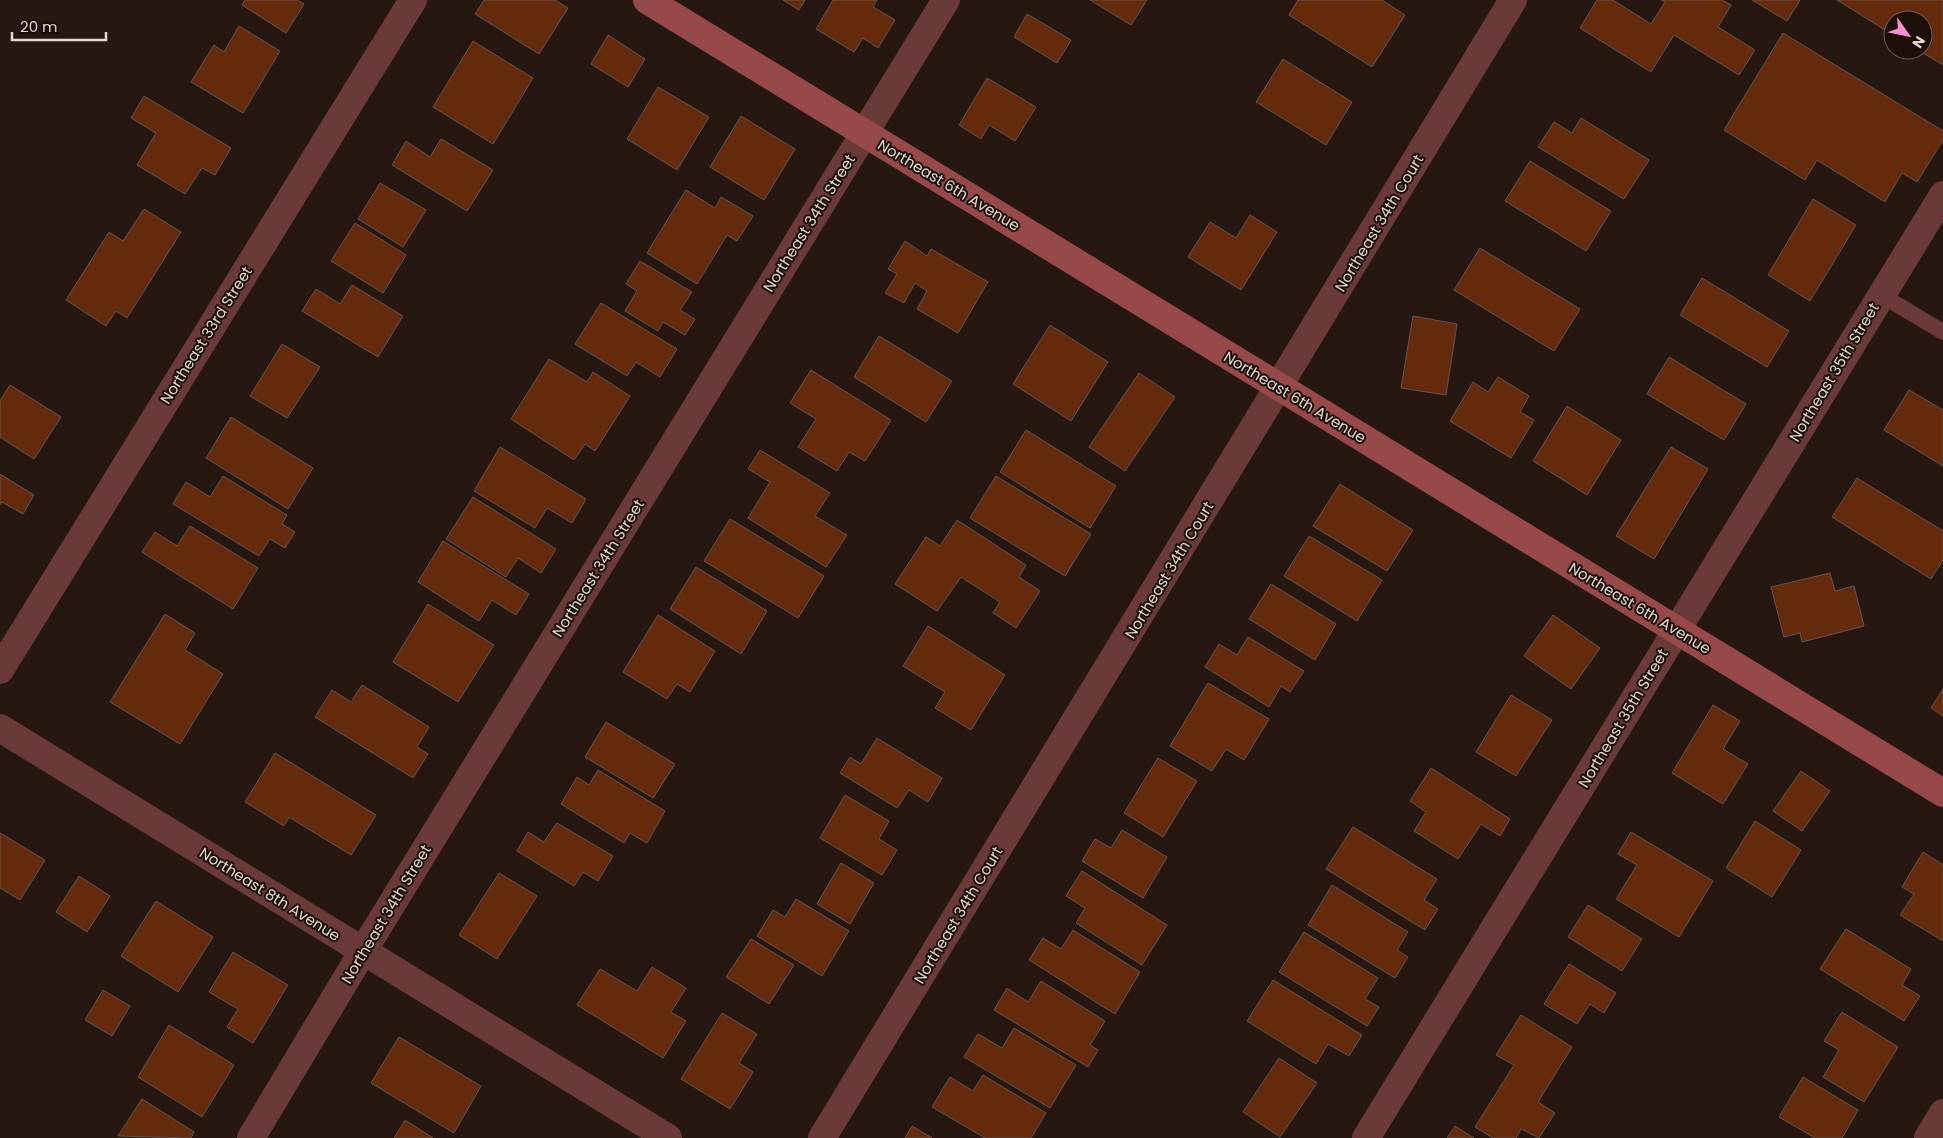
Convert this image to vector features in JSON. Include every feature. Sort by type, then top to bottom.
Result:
[{"type":"street","name":"Northeast 33rd Street","points":[[0,670],[413,0]]},
{"type":"street","name":"Northeast 6th Avenue","points":[[647,0],[1943,793]]},
{"type":"street","name":"Northeast 34th Street","points":[[251,1138],[363,950],[946,0]]},
{"type":"street","name":"Northeast 34th Court","points":[[822,1138],[1280,388],[1507,2]]},
{"type":"street","name":"Northeast 35th Street","points":[[1366,1138],[1943,195]]},
{"type":"street","name":"Northeast 8th Avenue","points":[[0,728],[668,1138]]},
{"type":"street","points":[[1928,1138],[1943,1113]]},
{"type":"lane","points":[[1881,296],[1943,332]]},
{"type":"building","points":[[245,0],[297,0],[304,4],[286,33],[242,5]]},
{"type":"building","points":[[484,0],[555,0],[568,8],[539,54],[475,14]]},
{"type":"building","points":[[783,0],[805,0],[799,10]]},
{"type":"building","points":[[833,0],[877,0],[873,7],[895,20],[878,48],[863,38],[854,52],[816,29]]},
{"type":"building","points":[[1090,0],[1147,0],[1131,25]]},
{"type":"building","points":[[1298,0],[1382,0],[1405,15],[1372,67],[1289,15]]},
{"type":"building","points":[[1597,0],[1613,0],[1651,24],[1665,2],[1661,0],[1722,0],[1731,5],[1718,27],[1755,50],[1739,75],[1674,35],[1651,72],[1580,28]]},
{"type":"building","points":[[1752,0],[1800,0],[1787,21]]},
{"type":"building","points":[[1837,0],[1943,0],[1943,65],[1933,59],[1933,10],[1883,10],[1883,29]]},
{"type":"building","points":[[1027,14],[1071,40],[1057,63],[1014,37]]},
{"type":"building","points":[[239,26],[280,51],[243,113],[191,82],[214,45],[224,52]]},
{"type":"building","points":[[1783,33],[1943,131],[1943,140],[1917,182],[1902,173],[1885,202],[1817,160],[1805,180],[1724,130]]},
{"type":"building","points":[[608,35],[645,59],[628,87],[591,64]]},
{"type":"building","points":[[473,41],[533,78],[493,144],[433,107]]},
{"type":"building","points":[[1283,59],[1352,102],[1326,145],[1256,102]]},
{"type":"building","points":[[987,78],[1036,107],[1015,141],[989,125],[981,139],[959,125]]},
{"type":"building","points":[[658,87],[709,117],[677,170],[627,139]]},
{"type":"building","points":[[144,96],[231,148],[215,175],[202,168],[185,194],[137,165],[156,133],[131,118]]},
{"type":"building","points":[[741,116],[795,149],[764,200],[710,167]]},
{"type":"building","points":[[1581,118],[1649,160],[1624,199],[1538,147],[1554,122],[1572,133]]},
{"type":"building","points":[[441,139],[493,170],[467,211],[392,165],[406,141],[430,157]]},
{"type":"building","points":[[1530,161],[1611,211],[1586,251],[1505,201]]},
{"type":"building","points":[[380,183],[426,210],[403,247],[358,219]]},
{"type":"building","points":[[686,190],[715,208],[721,197],[753,216],[737,241],[727,235],[697,284],[647,253]]},
{"type":"building","points":[[1813,199],[1856,225],[1810,301],[1768,275]]},
{"type":"building","points":[[144,209],[181,232],[127,318],[116,311],[106,326],[66,300],[109,232],[123,241]]},
{"type":"building","points":[[1250,215],[1277,232],[1241,290],[1188,257],[1210,222],[1236,238]]},
{"type":"building","points":[[355,223],[406,255],[383,293],[331,261]]},
{"type":"building","points":[[905,241],[927,256],[931,249],[988,282],[958,333],[917,309],[927,291],[915,283],[904,303],[885,293],[897,274],[888,269]]},
{"type":"building","points":[[1480,248],[1580,309],[1554,351],[1454,290]]},
{"type":"building","points":[[640,261],[692,292],[680,310],[695,319],[685,335],[663,322],[658,331],[625,311],[637,291],[626,284]]},
{"type":"building","points":[[1702,278],[1789,331],[1767,367],[1680,315]]},
{"type":"building","points":[[352,285],[403,316],[378,357],[302,311],[316,289],[340,304]]},
{"type":"building","points":[[601,303],[677,349],[660,377],[636,362],[627,376],[575,344]]},
{"type":"building","points":[[1413,316],[1457,324],[1446,395],[1401,388]]},
{"type":"building","points":[[1050,325],[1108,362],[1071,421],[1013,384]]},
{"type":"building","points":[[879,336],[952,381],[926,422],[854,377]]},
{"type":"building","points":[[282,344],[320,367],[287,418],[250,396]]},
{"type":"building","points":[[1669,357],[1746,404],[1724,440],[1647,394]]},
{"type":"building","points":[[549,359],[587,382],[593,372],[630,396],[595,451],[585,444],[574,460],[511,419]]},
{"type":"building","points":[[811,370],[891,420],[865,461],[849,452],[837,471],[798,447],[816,419],[790,403]]},
{"type":"building","points":[[1139,373],[1175,397],[1125,471],[1089,447]]},
{"type":"building","points":[[1498,377],[1529,396],[1520,412],[1534,420],[1511,458],[1450,421],[1473,382],[1488,392]]},
{"type":"building","points":[[10,385],[61,417],[34,459],[0,437],[0,401]]},
{"type":"building","points":[[1909,390],[1943,410],[1943,466],[1884,430]]},
{"type":"building","points":[[1567,406],[1621,440],[1587,495],[1533,461]]},
{"type":"building","points":[[231,417],[313,468],[288,509],[206,458]]},
{"type":"building","points":[[1026,430],[1116,486],[1090,528],[1000,472]]},
{"type":"building","points":[[500,447],[586,499],[572,523],[547,508],[535,528],[474,491]]},
{"type":"building","points":[[1671,447],[1708,469],[1654,559],[1616,536]]},
{"type":"building","points":[[760,450],[830,493],[815,516],[847,535],[826,567],[748,518],[770,482],[748,469]]},
{"type":"building","points":[[0,474],[34,495],[23,514],[2,502],[0,505]]},
{"type":"building","points":[[223,476],[287,515],[282,524],[295,532],[285,548],[270,539],[259,556],[173,504],[186,482],[210,497]]},
{"type":"building","points":[[996,476],[1091,534],[1065,576],[970,518]]},
{"type":"building","points":[[1857,478],[1943,531],[1943,560],[1931,579],[1832,517]]},
{"type":"building","points":[[1340,484],[1413,530],[1387,571],[1313,526]]},
{"type":"building","points":[[473,497],[556,549],[541,573],[518,558],[506,577],[446,539]]},
{"type":"building","points":[[730,519],[824,576],[798,618],[704,561]]},
{"type":"building","points":[[957,520],[1026,565],[1019,577],[1040,591],[1016,628],[993,613],[1000,602],[961,577],[937,611],[895,584],[926,537],[940,546]]},
{"type":"building","points":[[190,526],[258,568],[233,609],[142,552],[155,532],[177,546]]},
{"type":"building","points":[[1309,536],[1382,580],[1357,621],[1284,576]]},
{"type":"building","points":[[443,541],[529,594],[516,615],[492,600],[479,621],[418,582]]},
{"type":"building","points":[[696,567],[767,611],[741,654],[670,609]]},
{"type":"building","points":[[1830,573],[1835,591],[1854,586],[1864,626],[1802,642],[1800,633],[1784,637],[1771,587]]},
{"type":"building","points":[[1271,584],[1336,624],[1315,660],[1249,619]]},
{"type":"building","points":[[428,604],[494,645],[458,702],[393,662]]},
{"type":"building","points":[[165,614],[195,633],[185,650],[223,674],[180,744],[110,702]]},
{"type":"building","points":[[658,615],[715,651],[690,692],[677,684],[667,699],[623,672]]},
{"type":"building","points":[[1553,615],[1600,648],[1571,689],[1524,656]]},
{"type":"building","points":[[928,626],[1005,675],[971,730],[935,708],[945,692],[903,666]]},
{"type":"building","points":[[1248,637],[1304,671],[1290,692],[1281,686],[1269,707],[1205,667],[1219,644],[1237,655]]},
{"type":"building","points":[[1208,683],[1269,719],[1244,760],[1226,749],[1212,771],[1170,746]]},
{"type":"building","points":[[362,685],[429,727],[417,747],[428,754],[413,778],[315,717],[332,690],[351,702]]},
{"type":"building","points":[[1943,689],[1943,716],[1931,708]]},
{"type":"building","points":[[1511,695],[1552,720],[1516,776],[1476,752]]},
{"type":"building","points":[[1713,705],[1740,721],[1723,749],[1748,764],[1723,804],[1672,773]]},
{"type":"building","points":[[606,722],[675,764],[653,798],[585,757]]},
{"type":"building","points":[[877,738],[942,778],[928,802],[909,790],[897,808],[840,773],[850,757],[861,764]]},
{"type":"building","points":[[275,753],[376,815],[351,855],[289,817],[284,826],[245,802]]},
{"type":"building","points":[[1158,758],[1197,781],[1163,837],[1124,813]]},
{"type":"building","points":[[1431,768],[1510,819],[1500,836],[1481,824],[1458,859],[1414,831],[1426,812],[1410,801]]},
{"type":"building","points":[[598,770],[665,811],[647,843],[630,833],[624,843],[561,804],[577,777],[589,785]]},
{"type":"building","points":[[1801,771],[1830,791],[1802,831],[1773,811]]},
{"type":"building","points":[[845,795],[889,821],[879,839],[897,850],[882,875],[820,838]]},
{"type":"building","points":[[1755,821],[1801,850],[1772,897],[1726,868]]},
{"type":"building","points":[[557,823],[613,856],[598,881],[583,872],[574,886],[517,851],[528,832],[544,842]]},
{"type":"building","points":[[1353,827],[1437,879],[1424,900],[1438,909],[1425,930],[1326,869]]},
{"type":"building","points":[[1122,830],[1167,857],[1143,898],[1082,861],[1095,839],[1111,848]]},
{"type":"building","points":[[1631,832],[1713,881],[1679,937],[1616,899],[1637,865],[1618,854]]},
{"type":"building","points":[[0,833],[45,860],[20,900],[0,888]]},
{"type":"building","points":[[1923,852],[1943,865],[1943,941],[1900,915],[1914,894],[1902,887]]},
{"type":"building","points":[[841,863],[874,883],[850,924],[817,904]]},
{"type":"building","points":[[1082,871],[1167,925],[1142,965],[1076,923],[1085,908],[1066,896]]},
{"type":"building","points":[[499,873],[537,896],[497,959],[459,935]]},
{"type":"building","points":[[79,876],[110,896],[87,932],[56,912]]},
{"type":"building","points":[[1332,885],[1408,932],[1397,950],[1408,957],[1395,978],[1308,925]]},
{"type":"building","points":[[796,899],[849,931],[822,976],[757,936],[773,910],[785,917]]},
{"type":"building","points":[[156,901],[213,937],[178,992],[121,956]]},
{"type":"building","points":[[1588,905],[1642,939],[1622,971],[1568,937]]},
{"type":"building","points":[[1846,929],[1911,969],[1902,985],[1920,996],[1904,1021],[1820,969]]},
{"type":"building","points":[[1073,930],[1140,972],[1115,1014],[1029,960],[1043,938],[1061,949]]},
{"type":"building","points":[[1304,932],[1378,978],[1365,999],[1379,1007],[1367,1026],[1279,972]]},
{"type":"building","points":[[751,939],[794,965],[769,1004],[726,977]]},
{"type":"building","points":[[233,952],[288,985],[253,1043],[227,1027],[238,1009],[209,992]]},
{"type":"building","points":[[1569,964],[1616,993],[1604,1013],[1590,1004],[1577,1024],[1544,1004]]},
{"type":"building","points":[[652,967],[686,988],[671,1012],[686,1021],[663,1058],[577,1005],[600,969],[637,991]]},
{"type":"building","points":[[1273,980],[1362,1035],[1349,1056],[1328,1044],[1316,1064],[1247,1021]]},
{"type":"building","points":[[1041,981],[1105,1021],[1090,1045],[1098,1050],[1088,1067],[994,1010],[1007,988],[1028,1002]]},
{"type":"building","points":[[103,990],[130,1006],[112,1036],[85,1020]]},
{"type":"building","points":[[1842,1012],[1898,1047],[1864,1102],[1823,1077],[1839,1050],[1824,1041]]},
{"type":"building","points":[[722,1013],[757,1034],[739,1063],[753,1072],[730,1109],[681,1079]]},
{"type":"building","points":[[1521,1015],[1572,1047],[1538,1102],[1555,1113],[1539,1138],[1521,1129],[1516,1138],[1493,1138],[1475,1127],[1514,1065],[1496,1055]]},
{"type":"building","points":[[169,1025],[234,1065],[202,1117],[138,1077]]},
{"type":"building","points":[[1014,1028],[1076,1065],[1050,1108],[964,1057],[978,1034],[1002,1048]]},
{"type":"building","points":[[399,1037],[481,1086],[454,1133],[371,1083]]},
{"type":"building","points":[[1279,1058],[1317,1083],[1280,1137],[1243,1112]]},
{"type":"building","points":[[983,1075],[1046,1113],[1031,1138],[985,1138],[932,1107],[950,1077],[973,1091]]},
{"type":"building","points":[[1803,1077],[1858,1110],[1842,1138],[1815,1138],[1779,1117]]},
{"type":"building","points":[[142,1099],[194,1132],[191,1138],[118,1136]]},
{"type":"building","points":[[405,1120],[433,1138],[394,1138]]},
{"type":"building","points":[[912,1126],[932,1138],[905,1138]]},
{"type":"building","points":[[1455,1126],[1474,1138],[1447,1138]]}]
